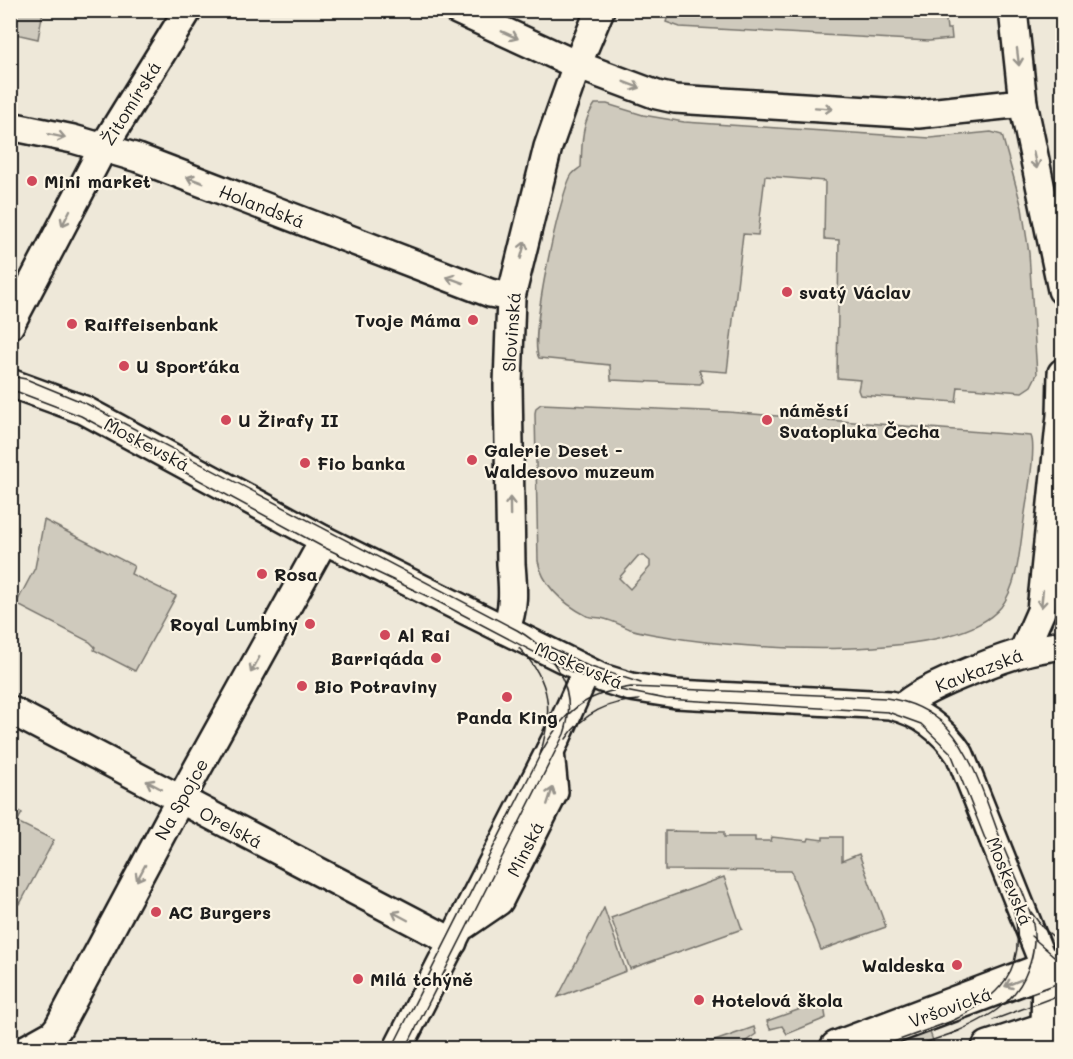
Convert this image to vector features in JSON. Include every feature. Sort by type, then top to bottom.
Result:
[{"type":"main road","name":"Vršovická","points":[[837,1048],[1057,972]]},
{"type":"main road","points":[[989,1048],[1052,1034]]},
{"type":"street","name":"Žitomírská","points":[[10,325],[103,148],[188,10]]},
{"type":"street","points":[[457,10],[577,65],[657,95],[675,99],[918,114],[1023,103]]},
{"type":"street","name":"Slovinská","points":[[505,630],[512,610],[513,588],[507,385],[511,297],[548,147],[577,65],[600,10]]},
{"type":"street","points":[[1013,10],[1023,103],[1062,290]]},
{"type":"street","name":"Holandská","points":[[10,126],[138,158],[489,293],[511,297]]},
{"type":"street","points":[[1023,652],[1041,611],[1061,415],[1062,373]]},
{"type":"street","name":"Moskevská","points":[[10,383],[84,410],[324,540],[586,672],[631,687],[676,694],[878,704],[902,708],[933,725],[960,755],[1057,972],[1052,1034]]},
{"type":"street","name":"Na Spojce","points":[[28,1048],[53,1034],[58,1028],[180,800],[324,540]]},
{"type":"street","name":"Kavkazská","points":[[902,708],[905,702],[937,685],[1023,652],[1062,645]]},
{"type":"street","name":"Minská","points":[[404,1042],[456,935],[499,901],[554,792],[550,751],[586,672]]},
{"type":"street","name":"Orelská","points":[[10,710],[180,800],[456,935]]},
{"type":"shaded area","points":[[11,10],[43,11],[38,39],[11,33]]},
{"type":"shaded area","points":[[676,11],[945,11],[947,29],[951,29],[952,39],[929,41],[680,27],[666,22],[668,16],[673,17]]},
{"type":"shaded area","points":[[595,104],[607,104],[643,115],[684,122],[930,138],[991,132],[1002,135],[1022,208],[1029,253],[1037,374],[1031,386],[1022,392],[958,387],[956,402],[860,395],[858,390],[860,380],[837,378],[839,240],[824,239],[825,181],[765,176],[758,235],[743,234],[727,372],[699,370],[703,381],[700,384],[611,380],[610,365],[539,358],[538,325],[546,268],[566,189],[572,175],[581,167],[585,126]]},
{"type":"shaded area","points":[[541,404],[728,412],[1031,436],[1033,452],[1031,476],[1015,577],[1011,588],[1001,607],[976,625],[939,638],[894,645],[844,648],[744,646],[640,632],[605,619],[587,616],[570,606],[556,593],[545,578],[538,561],[536,408]],"holes":[[[638,556],[644,556],[650,561],[650,567],[630,589],[619,578]]]},
{"type":"shaded area","points":[[44,520],[134,566],[131,574],[176,596],[135,671],[94,650],[95,647],[90,642],[16,604],[35,568]]},
{"type":"shaded area","points":[[11,807],[22,813],[17,822],[54,840],[20,904],[11,894]]},
{"type":"shaded area","points":[[665,831],[724,832],[724,837],[755,837],[755,841],[771,841],[772,837],[808,841],[809,838],[823,840],[823,837],[842,837],[842,861],[859,854],[886,927],[821,950],[791,871],[665,870]]},
{"type":"shaded area","points":[[724,877],[742,929],[630,969],[611,918]]},
{"type":"shaded area","points":[[604,908],[626,971],[558,997]]},
{"type":"shaded area","points":[[823,1001],[826,1018],[787,1034],[782,1026],[770,1029],[767,1021]]},
{"type":"shaded area","points":[[927,1024],[935,1046],[928,1048],[859,1048]]},
{"type":"shaded area","points":[[754,1027],[756,1034],[746,1041],[747,1048],[695,1048]]},
{"type":"tram line","points":[[10,376],[26,379],[87,404],[517,630],[542,649],[560,674],[568,703],[568,718],[564,734],[406,1048]]},
{"type":"tram line","points":[[10,389],[81,416],[321,546],[431,598],[570,671],[615,689],[666,699],[888,712],[921,724],[951,753],[1013,909],[1017,930],[1017,949],[1013,966],[1005,980],[980,1004],[946,1024]]},
{"type":"tram line","points":[[544,644],[588,666],[641,683]]},
{"type":"tram line","points":[[392,1048],[540,755],[547,724],[547,698],[538,673],[519,648]]},
{"type":"tram line","points":[[540,755],[557,728],[576,708],[600,695],[631,687],[886,698],[903,701],[927,711],[947,727],[957,739],[974,769],[1027,902],[1034,931],[1030,963],[1022,982],[1007,1002],[986,1017],[951,1034]]},
{"type":"tram line","points":[[566,739],[580,722],[598,710],[618,703],[639,700]]},
{"type":"tram line","points":[[1031,912],[1043,928],[1062,944]]},
{"type":"tram line","points":[[1031,936],[1062,963]]},
{"type":"tram line","points":[[1009,1001],[1062,982]]},
{"type":"tram line","points":[[993,1020],[1062,994]]},
{"type":"tram line","points":[[877,1048],[952,1021]]},
{"type":"tram line","points":[[910,1048],[959,1031]]},
{"type":"place","name":"Mini market","points":[[32,181]]},
{"type":"place","name":"svatý Václav","points":[[787,292]]},
{"type":"place","name":"Tvoje Máma","points":[[473,320]]},
{"type":"place","name":"Raiffeisenbank","points":[[72,324]]},
{"type":"place","name":"U Sporťáka","points":[[124,366]]},
{"type":"place","name":"U Žirafy II","points":[[226,420]]},
{"type":"place","name":"náměstí Svatopluka Čecha","points":[[767,420]]},
{"type":"place","name":"Galerie Deset - Waldesovo muzeum","points":[[472,460]]},
{"type":"place","name":"Fio banka","points":[[305,463]]},
{"type":"place","name":"Rosa","points":[[262,574]]},
{"type":"place","name":"Royal Lumbiny","points":[[310,624]]},
{"type":"place","name":"Al Rai","points":[[385,635]]},
{"type":"place","name":"Barriqáda","points":[[436,658]]},
{"type":"place","name":"Bio Potraviny","points":[[302,686]]},
{"type":"place","name":"Panda King","points":[[507,697]]},
{"type":"place","name":"AC Burgers","points":[[156,912]]},
{"type":"place","name":"Waldeska","points":[[957,965]]},
{"type":"place","name":"Milá tchýně","points":[[358,979]]},
{"type":"place","name":"Hotelová škola","points":[[699,1000]]}]
